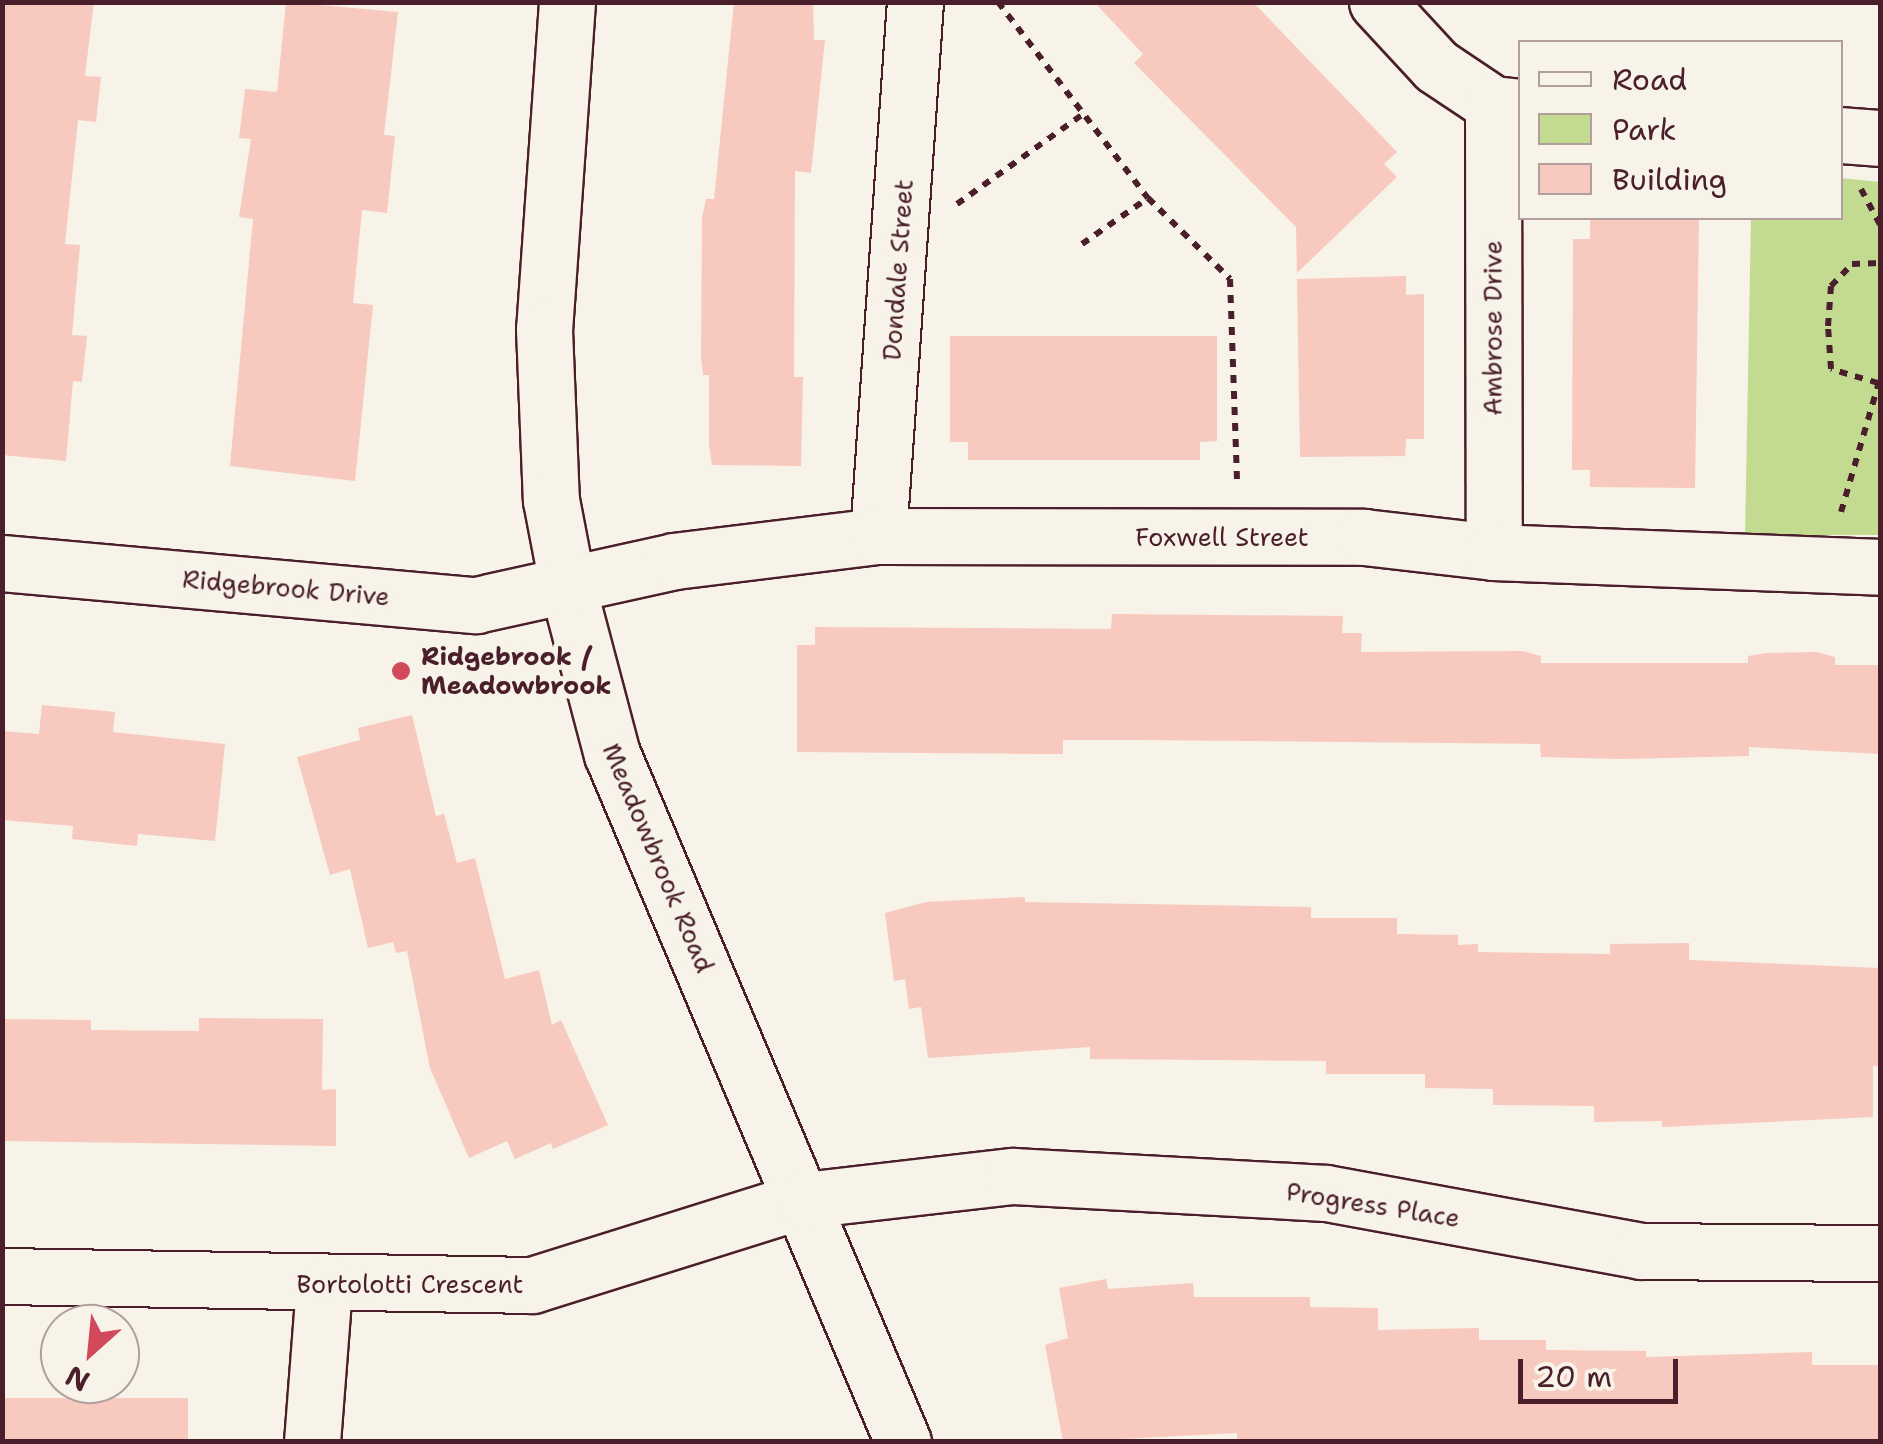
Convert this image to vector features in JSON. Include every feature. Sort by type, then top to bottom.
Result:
[{"type":"street","name":"Meadowbrook Road","points":[[567,2],[544,329],[551,500],[568,588],[612,754],[804,1200],[902,1442]]},
{"type":"street","name":"Dondale Street","points":[[878,536],[914,2]]},
{"type":"street","points":[[1377,2],[1436,66],[1507,106]]},
{"type":"street","name":"Ambrose Drive","points":[[1494,552],[1507,106]]},
{"type":"street","points":[[1843,134],[1880,138]]},
{"type":"street","name":"Foxwell Street","points":[[568,588],[674,561],[878,536],[1364,537],[1494,552],[1855,567]]},
{"type":"street","name":"Ridgebrook Drive","points":[[2,563],[476,605],[568,588]]},
{"type":"street","name":"Progress Place","points":[[804,1200],[1013,1176],[1326,1193],[1642,1252],[1880,1252]]},
{"type":"street","name":"Bortolotti Crescent","points":[[2,1276],[532,1285],[804,1200]]},
{"type":"street","points":[[312,1442],[324,1284]]},
{"type":"path","points":[[998,2],[1148,198],[1230,279],[1239,538]]},
{"type":"path","points":[[900,245],[1082,116]]},
{"type":"path","points":[[1082,244],[1148,198]]},
{"type":"path","points":[[1855,567],[1879,381],[1831,369],[1831,286],[1852,264],[1880,262]]},
{"type":"green space","points":[[1843,178],[1880,182],[1880,535],[1745,535],[1751,220],[1843,220]]},
{"type":"building","points":[[2,2],[94,2],[85,76],[101,77],[96,122],[78,120],[65,244],[80,245],[72,335],[87,336],[82,382],[73,381],[66,461],[2,455]]},
{"type":"building","points":[[286,2],[398,12],[384,135],[395,136],[387,213],[362,210],[353,303],[373,305],[355,481],[230,466],[253,219],[239,217],[251,139],[239,138],[245,89],[277,92]]},
{"type":"building","points":[[734,2],[813,2],[814,40],[825,40],[811,173],[795,171],[794,377],[803,377],[801,466],[712,465],[709,445],[709,375],[703,375],[701,357],[702,218],[706,199],[714,199]]},
{"type":"building","points":[[1094,2],[1253,2],[1397,152],[1384,164],[1397,177],[1297,273],[1296,227],[1134,63],[1143,54]]},
{"type":"building","points":[[1590,220],[1699,220],[1695,488],[1590,487],[1590,470],[1572,470],[1573,239],[1590,239]]},
{"type":"building","points":[[1406,276],[1406,295],[1424,294],[1424,439],[1406,439],[1405,456],[1300,457],[1297,279]]},
{"type":"building","points":[[950,336],[1217,336],[1217,441],[1200,442],[1200,460],[968,460],[968,442],[950,442]]},
{"type":"building","points":[[1112,614],[1343,616],[1342,633],[1362,633],[1361,652],[1522,651],[1541,656],[1541,663],[1748,663],[1748,656],[1817,652],[1835,657],[1835,665],[1880,665],[1880,754],[1749,747],[1749,756],[1623,759],[1541,757],[1540,744],[1139,740],[1063,740],[1063,754],[797,752],[797,645],[815,645],[815,627],[1111,629]]},
{"type":"building","points":[[42,705],[115,712],[113,732],[225,744],[215,841],[138,834],[137,846],[72,839],[73,826],[2,820],[2,731],[39,734]]},
{"type":"building","points":[[412,715],[436,816],[444,814],[457,863],[475,858],[505,979],[539,970],[552,1025],[561,1020],[608,1125],[553,1149],[551,1143],[515,1159],[507,1141],[469,1158],[430,1068],[407,951],[396,953],[393,942],[368,948],[350,869],[330,875],[297,757],[360,740],[358,728]]},
{"type":"building","points":[[1025,897],[1025,902],[1311,907],[1311,918],[1397,918],[1397,934],[1458,935],[1458,945],[1478,944],[1478,952],[1610,954],[1610,944],[1689,943],[1689,960],[1880,968],[1880,1066],[1873,1066],[1873,1117],[1662,1127],[1662,1121],[1594,1122],[1594,1106],[1493,1105],[1493,1089],[1425,1088],[1425,1074],[1326,1074],[1326,1061],[1090,1059],[1090,1047],[928,1058],[921,1007],[909,1009],[905,979],[894,981],[885,913],[926,902]]},
{"type":"building","points":[[199,1018],[323,1019],[322,1090],[336,1089],[336,1146],[2,1141],[2,1019],[91,1020],[91,1030],[199,1031]]},
{"type":"building","points":[[1106,1279],[1108,1289],[1193,1283],[1194,1297],[1310,1297],[1310,1307],[1378,1308],[1378,1330],[1479,1328],[1479,1340],[1546,1340],[1546,1350],[1646,1351],[1646,1357],[1812,1352],[1812,1365],[1880,1365],[1880,1442],[1265,1442],[1237,1441],[1237,1433],[1063,1442],[1045,1345],[1068,1338],[1059,1288]]},
{"type":"building","points":[[2,1398],[40,1398],[40,1404],[140,1404],[140,1398],[188,1398],[188,1442],[2,1442]]},
{"type":"place","name":"Ridgebrook / Meadowbrook","points":[[401,671]]}]
